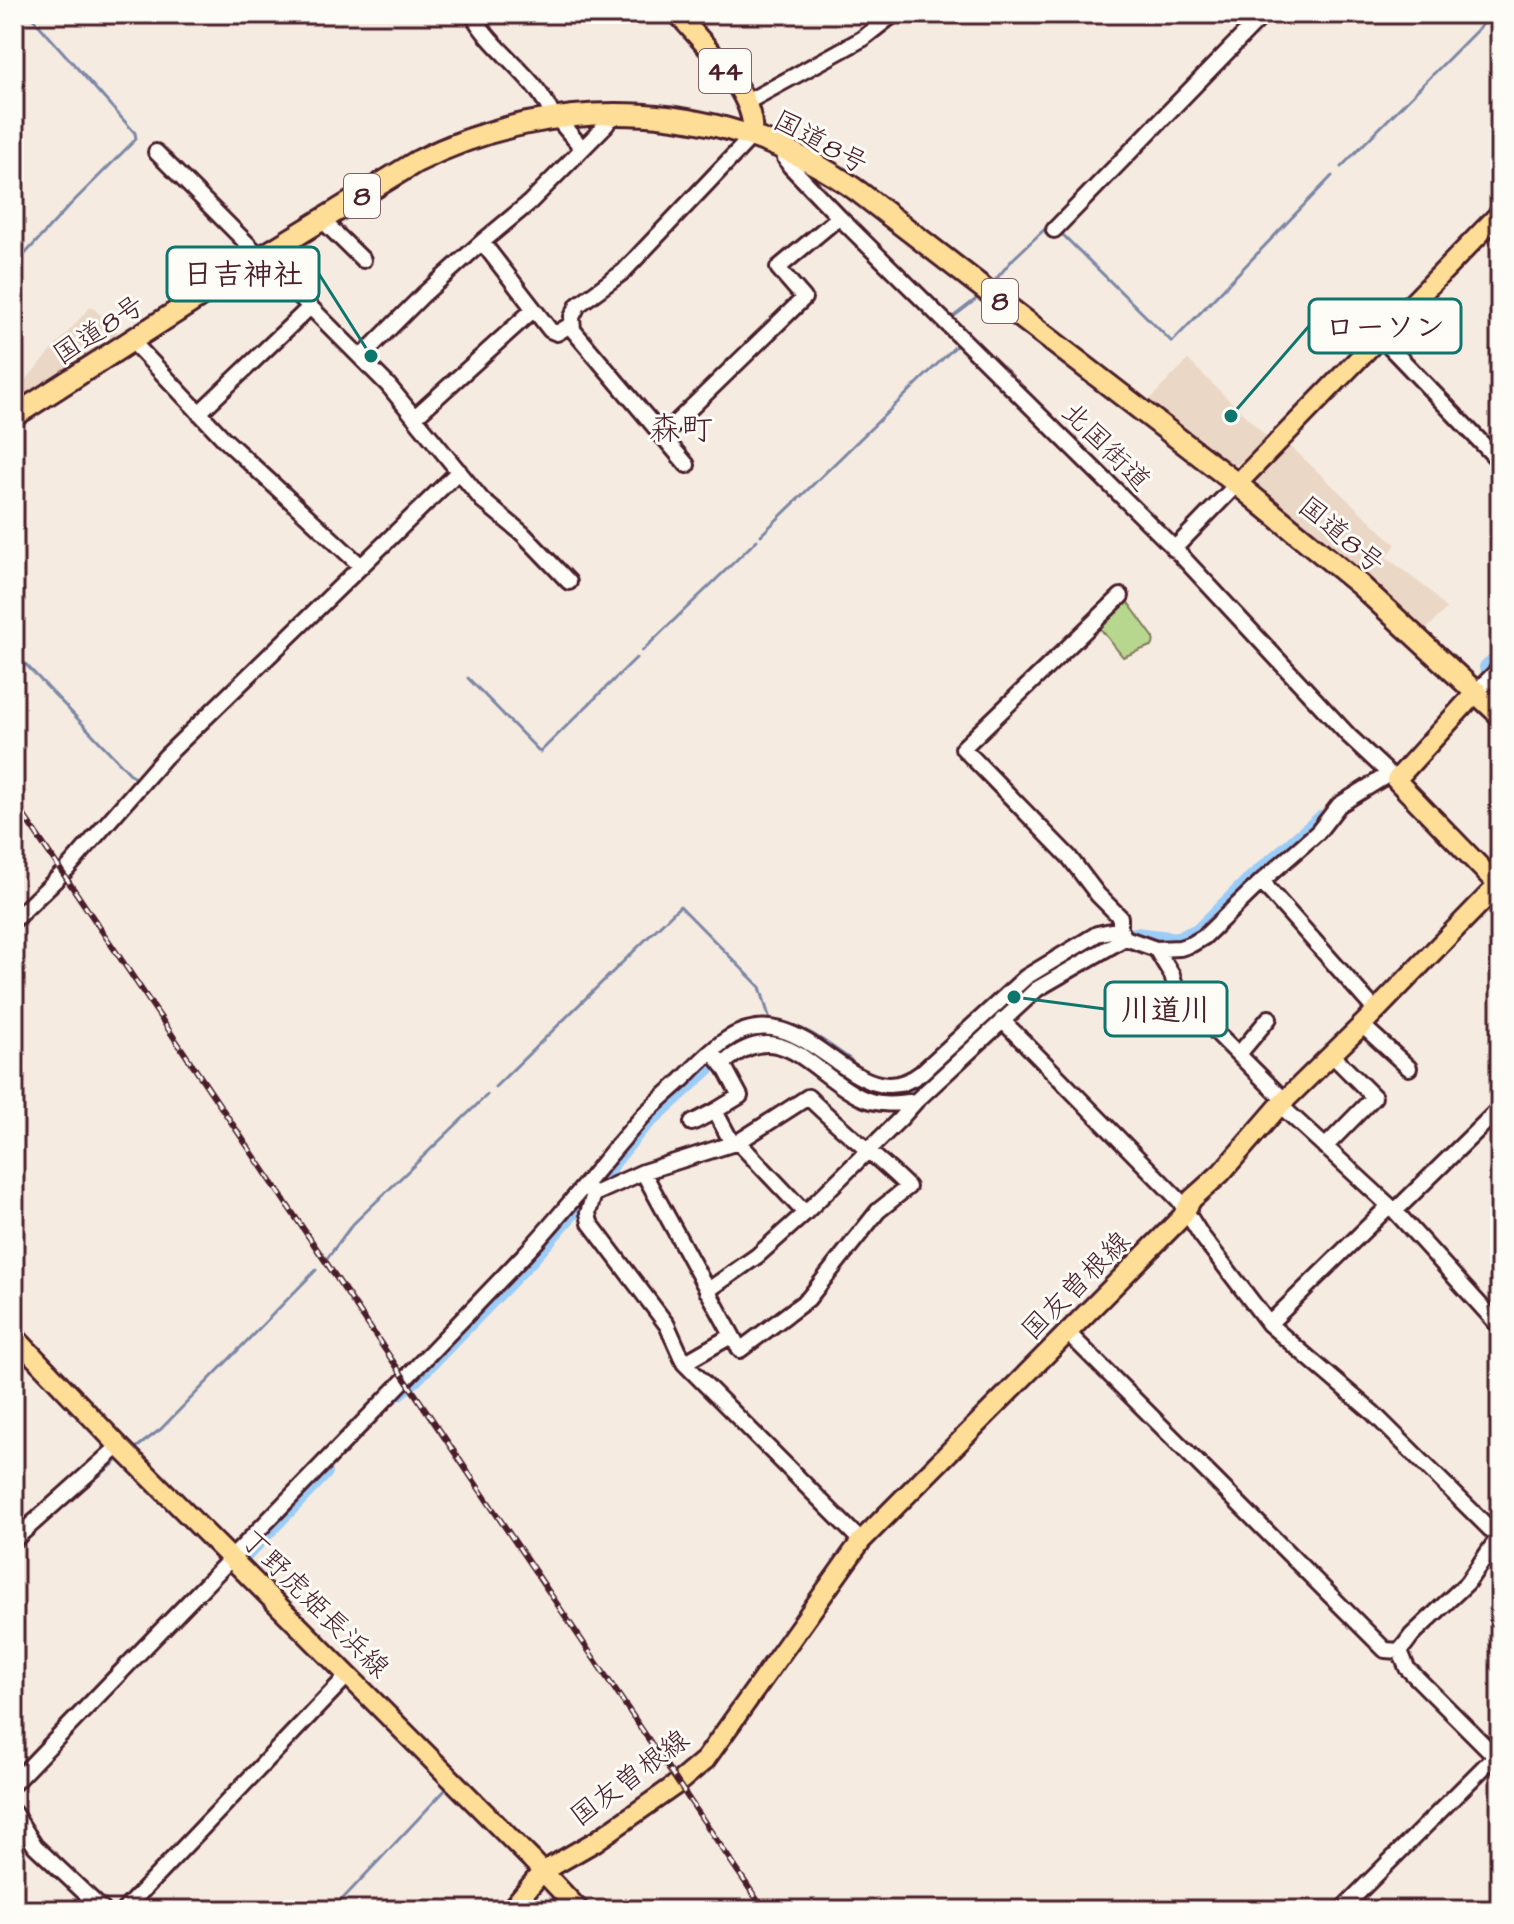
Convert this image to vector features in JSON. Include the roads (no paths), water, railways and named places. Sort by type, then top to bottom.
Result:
[{"type":"highway","name":"国道8号","points":[[14,416],[260,258],[443,149],[493,130],[555,117],[614,113],[687,119],[787,149],[859,192],[1237,484],[1360,585],[1500,715]]},
{"type":"main road","name":"44","points":[[678,14],[747,102],[754,125],[752,136]]},
{"type":"main road","points":[[1237,484],[1500,213]]},
{"type":"main road","points":[[1392,777],[1477,691]]},
{"type":"main road","name":"国友曽根線","points":[[510,1910],[542,1872],[596,1841],[705,1760],[861,1541],[1182,1217],[1192,1199],[1221,1173],[1282,1103],[1499,886],[1392,777]]},
{"type":"main road","name":"丁野虎姫長浜線","points":[[15,1339],[579,1910]]},
{"type":"street","points":[[472,14],[486,36],[547,100],[555,117],[582,148]]},
{"type":"street","points":[[747,102],[862,39],[894,14]]},
{"type":"street","points":[[1054,230],[1264,14]]},
{"type":"street","points":[[361,357],[423,295],[529,203],[606,125],[614,113]]},
{"type":"street","points":[[687,465],[604,368],[572,324],[574,311],[623,272],[752,136]]},
{"type":"street","name":"北国街道","points":[[787,149],[785,158],[790,166],[839,217],[1174,549],[1349,736],[1392,777]]},
{"type":"street","points":[[156,152],[361,357],[416,416],[482,500],[523,534],[569,582]]},
{"type":"street","points":[[662,436],[804,298],[778,268],[839,217]]},
{"type":"street","points":[[322,220],[363,260]]},
{"type":"street","points":[[482,242],[533,310],[555,333],[572,324]]},
{"type":"street","points":[[199,413],[310,307]]},
{"type":"street","points":[[416,416],[533,310]]},
{"type":"street","points":[[1380,337],[1500,462]]},
{"type":"street","points":[[131,340],[224,439],[361,566]]},
{"type":"street","points":[[14,920],[68,868],[165,757],[459,471]]},
{"type":"street","points":[[1174,549],[1237,484]]},
{"type":"street","points":[[1121,596],[963,748],[1069,857],[1098,895],[1120,917],[1123,933]]},
{"type":"street","points":[[1477,691],[1500,668]]},
{"type":"street","points":[[14,1783],[589,1190],[639,1120],[717,1058],[736,1034],[776,1029],[802,1037],[865,1082],[891,1086],[905,1083],[921,1073],[1026,977],[1097,934],[1123,933],[1156,949],[1187,946],[1204,937],[1318,832],[1339,805],[1392,777]]},
{"type":"street","points":[[1263,880],[1376,1011]]},
{"type":"street","points":[[707,1291],[757,1256],[805,1213],[916,1101],[1037,989],[1123,933]]},
{"type":"street","points":[[1156,949],[1172,975],[1177,993],[1239,1054],[1325,1147],[1392,1208],[1500,1327]]},
{"type":"street","points":[[1239,1054],[1269,1018]]},
{"type":"street","points":[[1002,1020],[1186,1209],[1201,1235],[1269,1324],[1373,1413],[1498,1539],[1467,1583],[1412,1635],[1400,1651]]},
{"type":"street","points":[[1362,1025],[1409,1068]]},
{"type":"street","points":[[717,1058],[748,1048],[777,1045],[798,1052],[860,1097],[889,1104],[916,1101]]},
{"type":"street","points":[[1325,1147],[1374,1097],[1332,1055]]},
{"type":"street","points":[[692,1123],[740,1096],[717,1058]]},
{"type":"street","points":[[589,1190],[643,1172],[735,1143],[808,1097],[908,1187],[878,1211],[808,1299],[740,1350],[643,1172]]},
{"type":"street","points":[[1269,1324],[1500,1108]]},
{"type":"street","points":[[715,1111],[735,1143],[805,1213]]},
{"type":"street","points":[[589,1190],[590,1223],[667,1325],[684,1363],[861,1541]]},
{"type":"street","points":[[1068,1333],[1385,1650],[1400,1651]]},
{"type":"street","points":[[684,1363],[731,1336]]},
{"type":"street","points":[[14,1540],[119,1446]]},
{"type":"street","points":[[1341,1910],[1497,1753],[1407,1668],[1400,1651]]},
{"type":"street","points":[[124,1910],[348,1675]]},
{"type":"street","points":[[14,1813],[35,1846],[103,1910]]},
{"type":"waterway","points":[[14,266],[136,139],[135,133],[29,14]]},
{"type":"waterway","points":[[1341,167],[1486,21]]},
{"type":"waterway","points":[[1061,233],[1172,342],[1332,176]]},
{"type":"waterway","points":[[992,284],[1048,226]]},
{"type":"waterway","points":[[949,320],[979,297]]},
{"type":"waterway","points":[[761,535],[959,343]]},
{"type":"waterway","points":[[642,651],[757,540]]},
{"type":"waterway","points":[[14,652],[136,780]]},
{"type":"waterway","points":[[1487,667],[1500,656]]},
{"type":"waterway","points":[[468,678],[540,752],[636,658]]},
{"type":"waterway","points":[[1135,935],[1178,940],[1200,930],[1249,881],[1322,818]]},
{"type":"waterway","points":[[495,1087],[680,906],[760,987],[770,1020],[813,1034],[851,1060],[849,1063]]},
{"type":"waterway","points":[[1004,1006],[1031,984],[1113,936]]},
{"type":"waterway","points":[[595,1184],[640,1129],[729,1048],[759,1038],[784,1040],[806,1050],[866,1090],[887,1095],[915,1087],[940,1065]]},
{"type":"waterway","points":[[326,1260],[352,1225],[487,1095]]},
{"type":"waterway","points":[[397,1393],[415,1379],[532,1258],[583,1200]]},
{"type":"waterway","points":[[132,1451],[161,1429],[316,1270]]},
{"type":"waterway","points":[[67,1502],[116,1462]]},
{"type":"waterway","points":[[243,1557],[325,1472]]},
{"type":"waterway","points":[[242,1556],[460,1774]]},
{"type":"waterway","points":[[340,1910],[336,1906],[448,1787]]},
{"type":"railway","points":[[14,801],[764,1910]]},
{"type":"place","name":"日吉神社","points":[[371,356]]},
{"type":"place","name":"ローソン","points":[[1231,416]]},
{"type":"place","name":"川道川","points":[[1014,997]]},
{"type":"district","name":"森町","points":[[681,428]]}]
